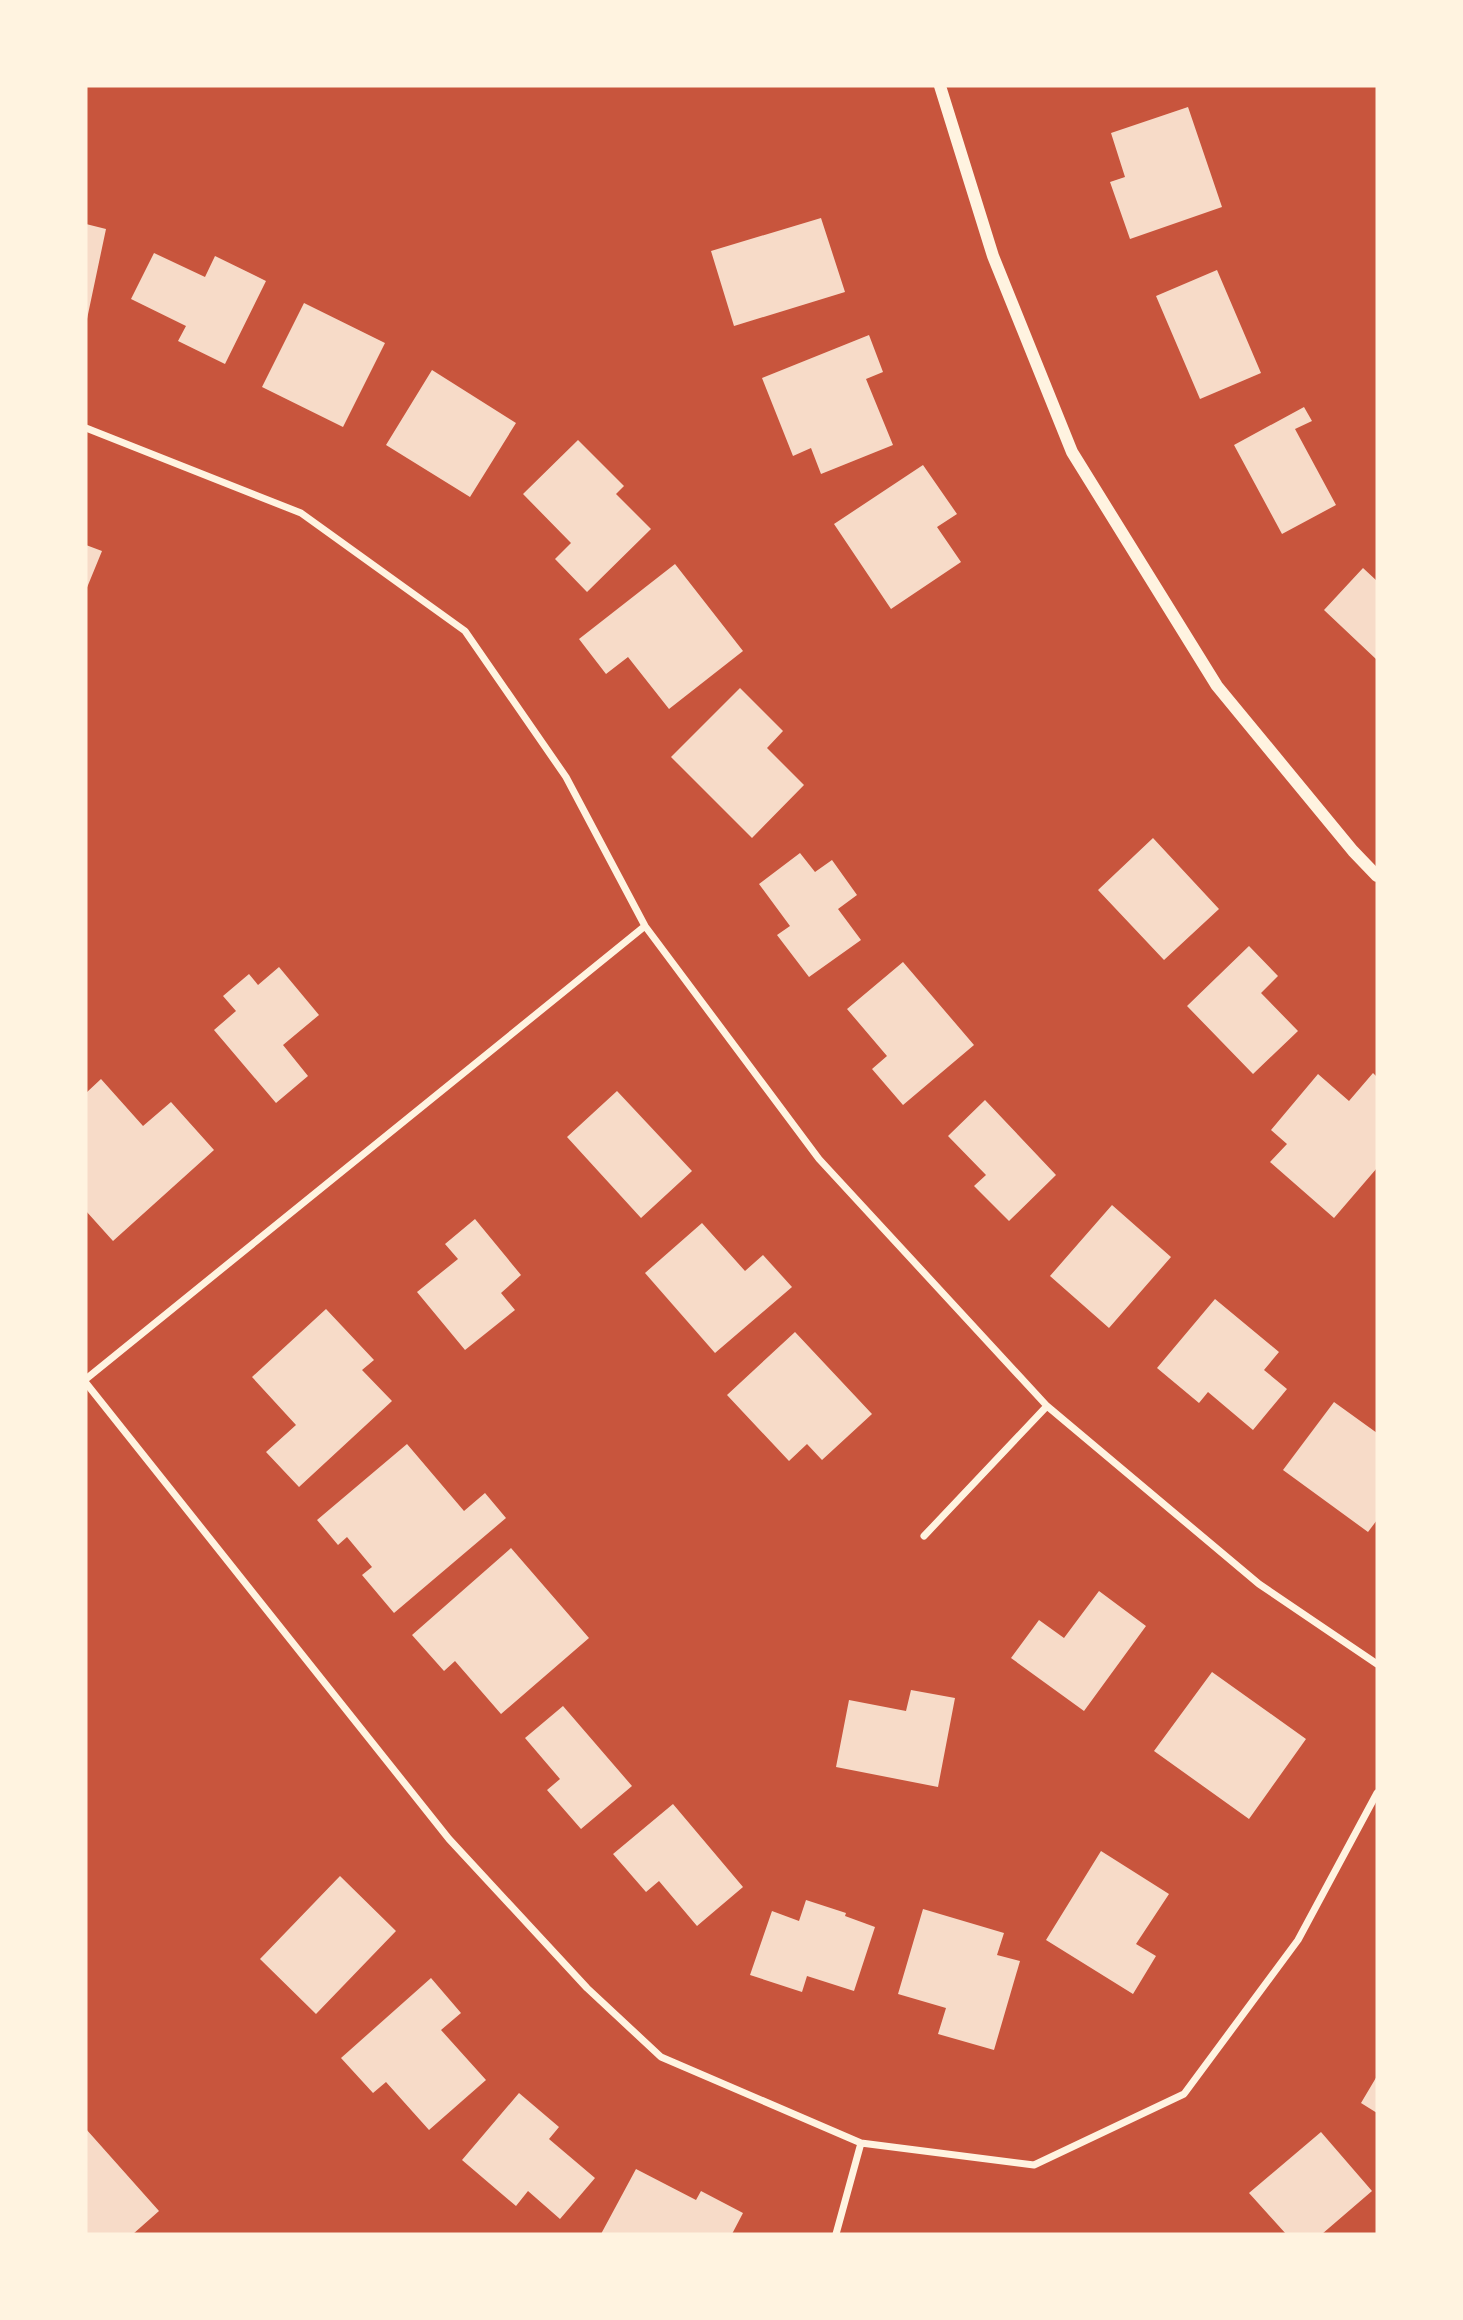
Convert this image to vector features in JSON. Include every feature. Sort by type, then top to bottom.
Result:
[{"type":"street","points":[[940,86],[993,256],[1072,452],[1217,686],[1353,851],[1377,876]]},
{"type":"street","points":[[86,428],[301,513],[464,631],[566,777],[645,926],[819,1158],[1047,1406],[1259,1584],[1377,1664]]},
{"type":"street","points":[[645,926],[86,1381],[449,1839],[587,1988],[661,2057],[861,2143],[1034,2165],[1184,2094],[1298,1940],[1377,1793]]},
{"type":"street","points":[[924,1536],[1047,1406]]},
{"type":"street","points":[[836,2234],[861,2143]]},
{"type":"building","points":[[1188,107],[1222,207],[1130,239],[1110,182],[1125,177],[1111,133]]},
{"type":"building","points":[[821,218],[845,292],[734,326],[711,251]]},
{"type":"building","points":[[86,224],[106,229],[87,319],[86,318]]},
{"type":"building","points":[[154,253],[205,277],[215,256],[266,281],[225,364],[178,341],[186,326],[131,299]]},
{"type":"building","points":[[1217,270],[1261,373],[1200,399],[1156,296]]},
{"type":"building","points":[[304,303],[385,343],[343,427],[262,387]]},
{"type":"building","points":[[869,335],[883,372],[866,379],[893,445],[821,474],[811,448],[793,456],[762,378]]},
{"type":"building","points":[[432,370],[516,423],[470,497],[386,445]]},
{"type":"building","points":[[1304,407],[1312,421],[1295,429],[1336,505],[1282,534],[1234,445]]},
{"type":"building","points":[[578,440],[624,486],[616,494],[651,529],[587,592],[555,559],[571,543],[523,494]]},
{"type":"building","points":[[923,465],[957,514],[937,527],[961,562],[891,609],[834,524]]},
{"type":"building","points":[[86,545],[102,551],[86,590]]},
{"type":"building","points":[[675,564],[743,651],[669,709],[628,657],[606,674],[579,639]]},
{"type":"building","points":[[1363,568],[1377,581],[1377,660],[1324,610]]},
{"type":"building","points":[[740,688],[783,731],[767,748],[804,785],[752,838],[671,757]]},
{"type":"building","points":[[1153,838],[1219,909],[1164,960],[1098,890]]},
{"type":"building","points":[[800,853],[815,872],[832,860],[857,895],[838,909],[861,940],[809,977],[777,935],[790,926],[759,884]]},
{"type":"building","points":[[1249,946],[1278,976],[1261,993],[1298,1031],[1253,1074],[1187,1006]]},
{"type":"building","points":[[903,962],[974,1045],[903,1105],[872,1069],[887,1056],[847,1009]]},
{"type":"building","points":[[279,967],[319,1015],[283,1045],[308,1076],[276,1103],[214,1030],[236,1011],[223,996],[249,974],[258,985]]},
{"type":"building","points":[[1373,1073],[1377,1077],[1377,1168],[1334,1218],[1270,1162],[1287,1144],[1271,1130],[1318,1074],[1349,1101]]},
{"type":"building","points":[[101,1079],[143,1126],[171,1102],[214,1150],[113,1241],[86,1211],[86,1093]]},
{"type":"building","points":[[617,1091],[692,1171],[641,1218],[567,1137]]},
{"type":"building","points":[[985,1100],[1056,1175],[1009,1221],[974,1186],[986,1175],[948,1136]]},
{"type":"building","points":[[1112,1205],[1171,1257],[1109,1328],[1050,1276]]},
{"type":"building","points":[[475,1219],[521,1275],[501,1293],[515,1310],[465,1350],[417,1292],[458,1259],[445,1244]]},
{"type":"building","points":[[702,1223],[745,1271],[763,1255],[792,1287],[715,1353],[645,1273]]},
{"type":"building","points":[[1215,1299],[1279,1352],[1264,1370],[1287,1389],[1253,1430],[1208,1392],[1199,1403],[1157,1368]]},
{"type":"building","points":[[326,1309],[374,1360],[362,1370],[392,1401],[299,1487],[266,1452],[296,1425],[252,1377]]},
{"type":"building","points":[[795,1332],[872,1414],[822,1460],[807,1444],[789,1461],[727,1395]]},
{"type":"building","points":[[1334,1402],[1377,1433],[1377,1520],[1368,1532],[1283,1470]]},
{"type":"building","points":[[407,1444],[464,1511],[485,1493],[506,1518],[394,1613],[362,1575],[372,1567],[347,1537],[338,1545],[317,1520]]},
{"type":"building","points":[[511,1548],[589,1638],[501,1714],[455,1661],[444,1671],[412,1635]]},
{"type":"building","points":[[1099,1591],[1146,1626],[1084,1711],[1011,1658],[1039,1620],[1064,1638]]},
{"type":"building","points":[[1212,1672],[1306,1739],[1249,1819],[1154,1751]]},
{"type":"building","points":[[911,1690],[955,1698],[938,1787],[836,1767],[849,1700],[906,1711]]},
{"type":"building","points":[[563,1706],[632,1786],[581,1829],[547,1790],[560,1779],[525,1738]]},
{"type":"building","points":[[673,1804],[743,1887],[697,1926],[659,1881],[646,1892],[613,1854]]},
{"type":"building","points":[[1101,1851],[1169,1894],[1136,1944],[1156,1956],[1133,1994],[1046,1940]]},
{"type":"building","points":[[340,1876],[396,1931],[316,2014],[260,1959]]},
{"type":"building","points":[[806,1900],[846,1913],[845,1916],[875,1927],[854,1991],[807,1976],[802,1992],[750,1975],[772,1911],[799,1921]]},
{"type":"building","points":[[923,1909],[1004,1933],[997,1955],[1020,1961],[994,2050],[938,2034],[946,2008],[898,1994]]},
{"type":"building","points":[[431,1978],[461,2013],[441,2030],[486,2080],[429,2130],[386,2082],[373,2093],[341,2058]]},
{"type":"building","points":[[1377,2076],[1377,2113],[1361,2103]]},
{"type":"building","points":[[519,2093],[559,2127],[549,2139],[595,2178],[560,2219],[528,2191],[516,2206],[462,2160]]},
{"type":"building","points":[[86,2129],[159,2211],[133,2234],[86,2234]]},
{"type":"building","points":[[1321,2132],[1372,2191],[1322,2234],[1286,2234],[1249,2193]]},
{"type":"building","points":[[636,2169],[696,2200],[701,2191],[743,2213],[732,2234],[601,2234]]}]
